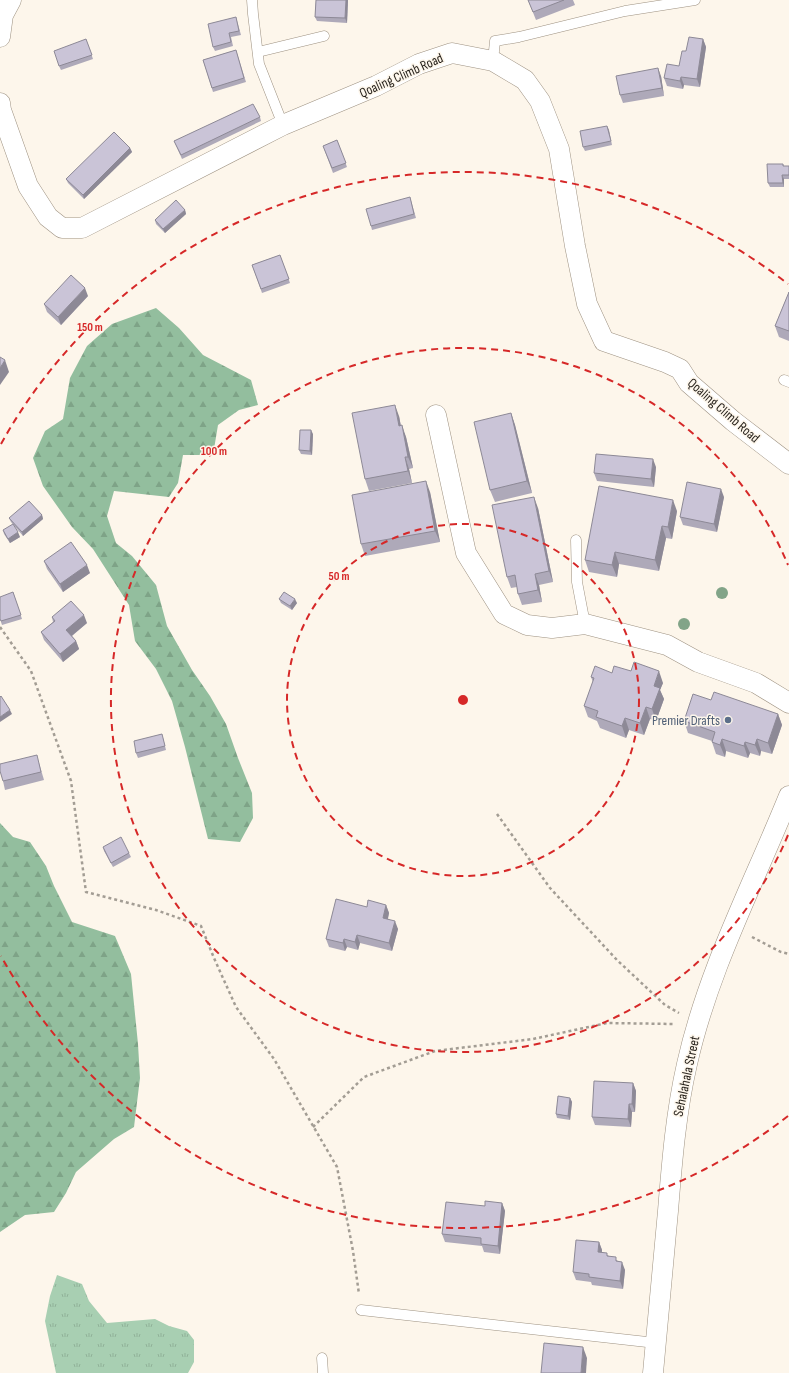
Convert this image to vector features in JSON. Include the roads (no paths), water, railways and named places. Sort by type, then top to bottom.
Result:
[{"type":"street","points":[[0,37],[3,15],[11,0]]},
{"type":"street","name":"Qoaling Climb Road","points":[[0,103],[1,110],[28,186],[48,217],[62,228],[82,228],[283,126],[376,86],[419,64],[452,53],[493,61],[525,80],[540,101],[559,150],[575,246],[588,304],[604,341],[666,362],[680,369],[689,382],[727,416],[789,464]]},
{"type":"street","points":[[436,415],[466,553],[504,614],[527,625],[552,628],[585,624],[667,645],[698,662],[756,683],[789,703]]},
{"type":"street","name":"Sehalahala Street","points":[[653,1373],[675,1128],[687,1064],[697,1024],[718,961],[789,796]]},
{"type":"lane","points":[[252,0],[252,14],[259,64],[283,126]]},
{"type":"lane","points":[[493,61],[495,40],[519,37],[625,11],[695,0]]},
{"type":"lane","points":[[258,52],[324,36]]},
{"type":"lane","points":[[576,540],[577,582],[585,624]]},
{"type":"lane","points":[[361,1310],[656,1343]]},
{"type":"lane","points":[[322,1358],[323,1373]]},
{"type":"place","name":"Premier Drafts","points":[[728,720]]}]
